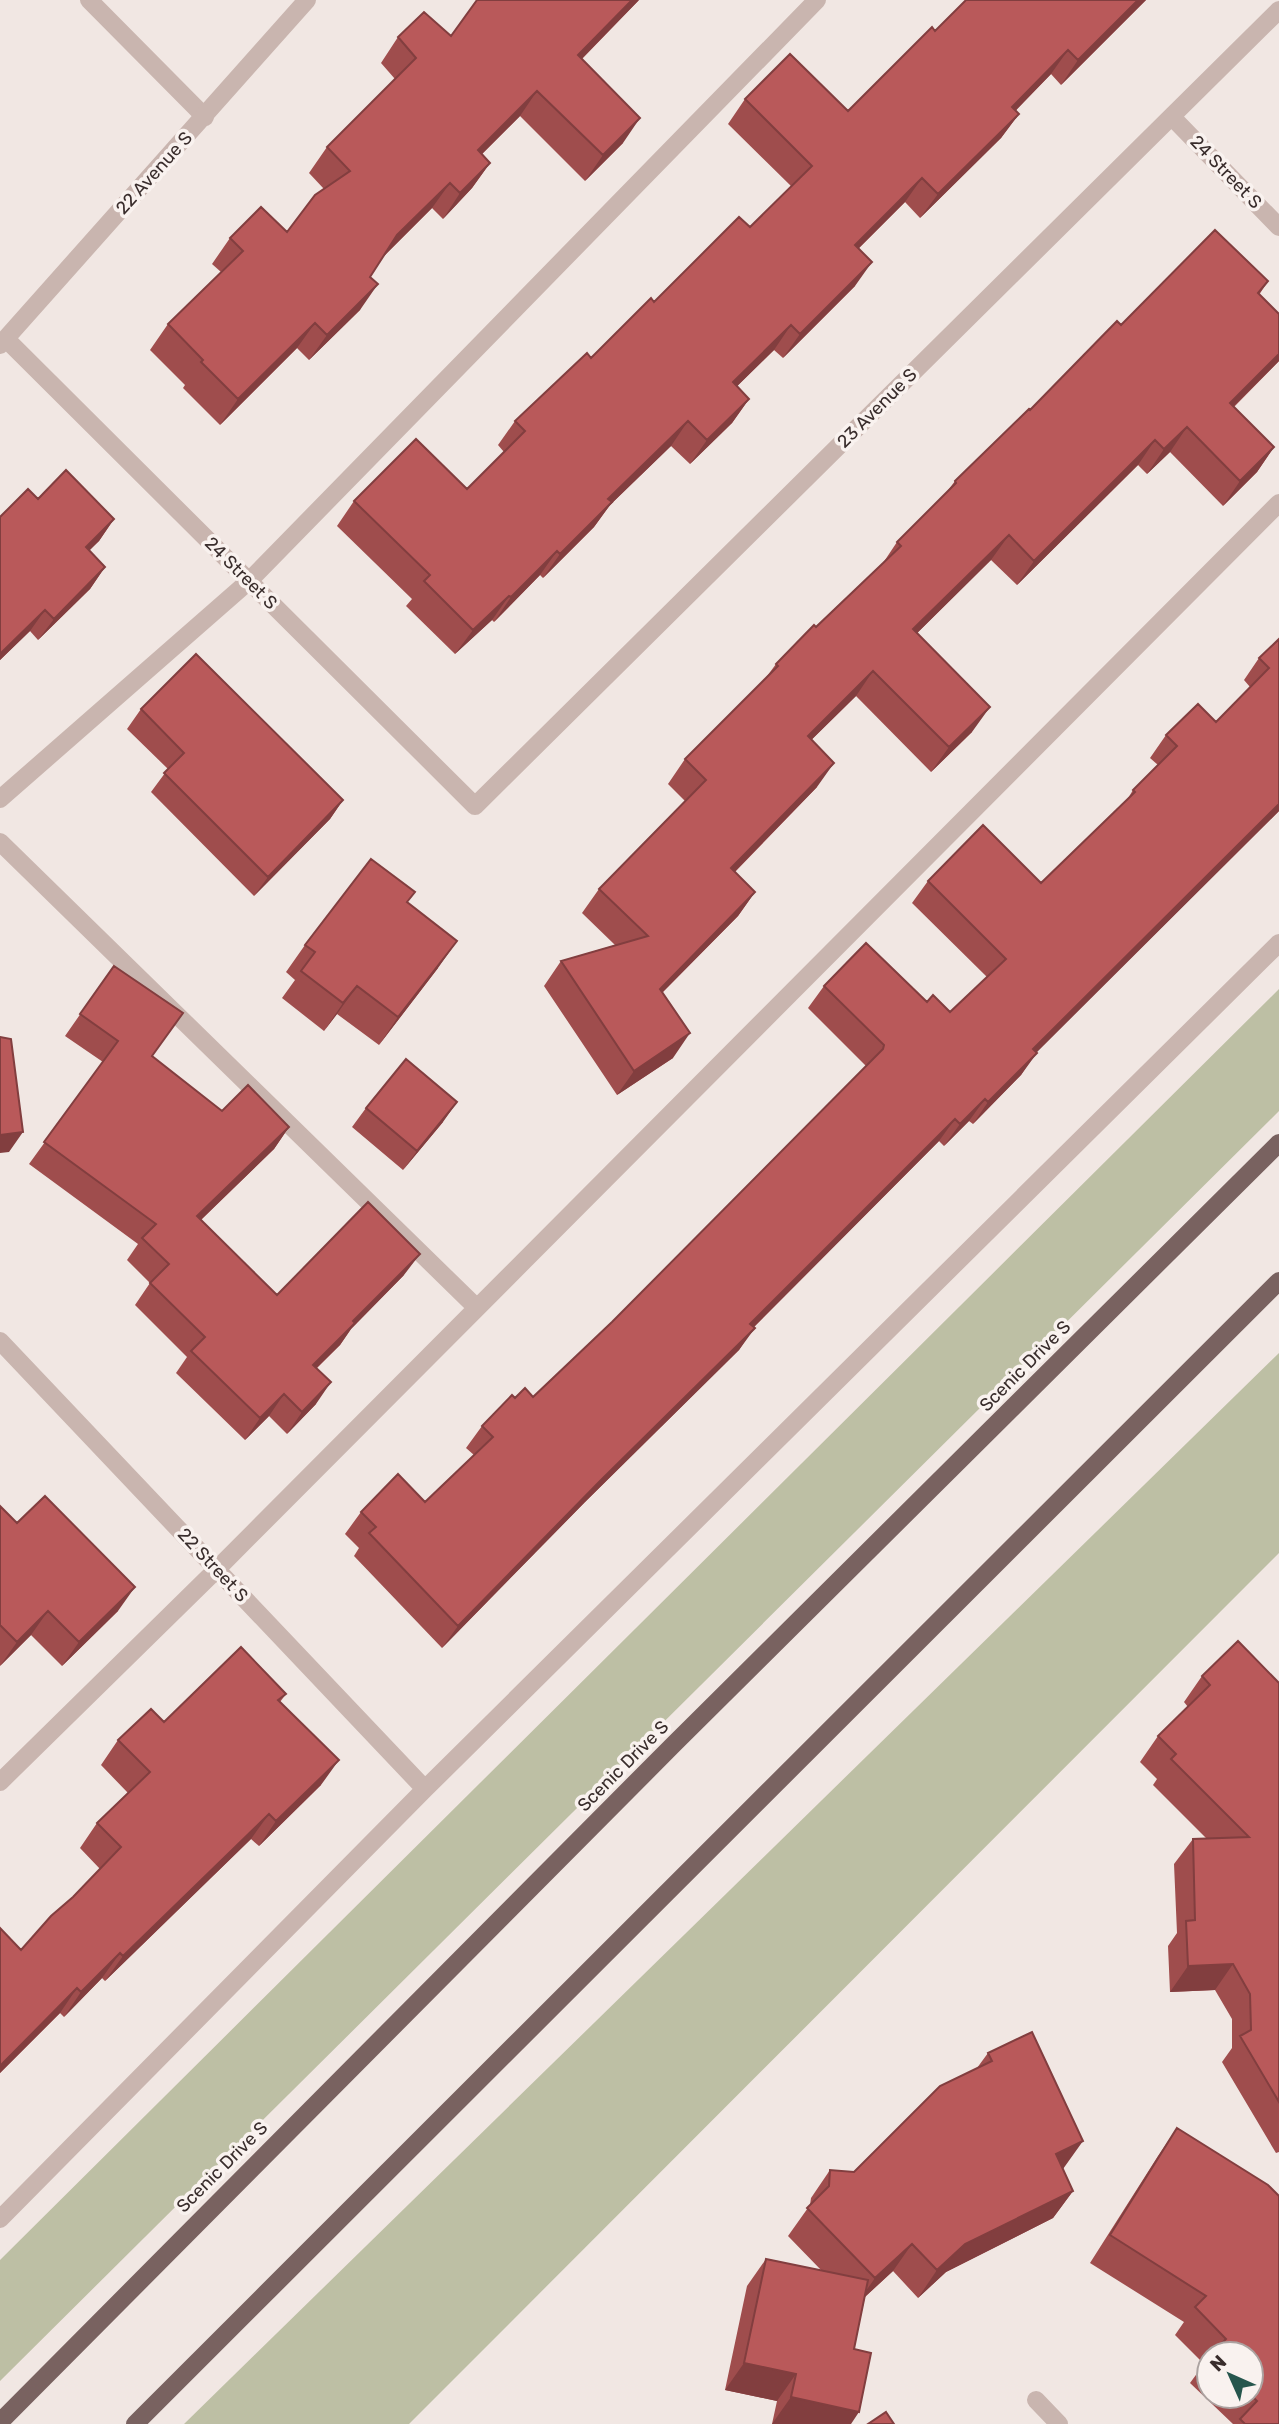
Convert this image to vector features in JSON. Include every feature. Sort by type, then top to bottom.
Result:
[{"type":"main road","name":"Scenic Drive S","points":[[0,2422],[663,1755],[1279,1143]]},
{"type":"main road","points":[[135,2424],[1279,1281]]},
{"type":"street","points":[[89,0],[205,117]]},
{"type":"street","name":"22 Avenue S","points":[[3,342],[307,0]]},
{"type":"street","points":[[0,799],[249,581],[817,0]]},
{"type":"street","name":"23 Avenue S","points":[[475,806],[1279,10]]},
{"type":"street","name":"24 Street S","points":[[1172,117],[1279,226]]},
{"type":"street","name":"24 Street S","points":[[3,342],[475,806]]},
{"type":"street","points":[[0,1783],[217,1569],[1279,503]]},
{"type":"street","points":[[0,842],[477,1308]]},
{"type":"street","points":[[0,2219],[425,1789],[1279,943]]},
{"type":"street","name":"22 Street S","points":[[0,1341],[425,1789]]},
{"type":"street","points":[[1036,2400],[1059,2424]]},
{"type":"green space","points":[[1279,989],[1279,1111],[0,2381],[0,2260]]},
{"type":"green space","points":[[1279,1353],[1279,1553],[409,2424],[184,2424]]},
{"type":"building","points":[[477,0],[632,0],[578,55],[640,118],[603,155],[537,91],[478,150],[490,163],[460,193],[450,183],[397,235],[370,277],[378,284],[327,335],[315,323],[238,399],[168,324],[243,251],[230,238],[261,207],[287,232],[315,195],[350,171],[327,147],[416,58],[398,37],[424,12],[451,36]]},
{"type":"building","points":[[966,0],[1138,0],[1078,60],[1068,50],[1012,107],[1019,114],[938,194],[922,178],[855,245],[872,262],[800,334],[791,325],[733,382],[749,399],[707,440],[688,421],[608,499],[612,502],[560,554],[557,551],[473,630],[424,581],[430,575],[354,501],[416,439],[467,489],[525,431],[515,421],[587,353],[591,358],[651,298],[654,302],[739,217],[750,227],[812,166],[745,99],[790,54],[848,111],[932,27],[935,31]]},
{"type":"building","points":[[1215,230],[1268,281],[1258,293],[1279,314],[1279,354],[1230,403],[1274,447],[1240,481],[1187,427],[1164,449],[1155,440],[1034,561],[1009,535],[913,629],[990,707],[949,747],[873,671],[808,736],[834,763],[731,868],[755,892],[660,989],[690,1033],[634,1071],[561,961],[648,936],[599,889],[706,780],[685,759],[778,666],[776,664],[814,625],[816,627],[901,546],[897,542],[956,483],[955,481],[1030,410],[1117,321],[1121,325]]},
{"type":"building","points":[[66,470],[114,519],[86,547],[105,567],[54,619],[45,610],[0,654],[0,517],[28,489],[38,499]]},
{"type":"building","points":[[1279,639],[1279,804],[1033,1049],[1037,1053],[988,1102],[985,1099],[960,1124],[955,1119],[750,1324],[755,1328],[458,1626],[369,1533],[376,1527],[361,1512],[398,1474],[425,1502],[493,1437],[482,1426],[512,1395],[515,1398],[525,1388],[533,1397],[612,1322],[883,1049],[884,1045],[824,986],[866,943],[927,1002],[933,995],[950,1012],[1006,959],[928,881],[983,825],[1041,883],[1135,792],[1133,790],[1177,746],[1166,735],[1198,704],[1216,722],[1269,668],[1259,658]]},
{"type":"building","points":[[196,654],[343,800],[268,877],[164,773],[184,753],[141,709]]},
{"type":"building","points":[[371,859],[415,892],[407,902],[457,941],[398,1017],[357,986],[343,1003],[301,971],[315,952],[305,945]]},
{"type":"building","points":[[114,966],[183,1013],[152,1056],[222,1111],[248,1085],[289,1127],[197,1216],[277,1295],[368,1202],[420,1254],[313,1365],[331,1382],[302,1412],[284,1394],[260,1418],[191,1351],[205,1337],[150,1283],[169,1264],[142,1238],[156,1224],[44,1142],[118,1041],[80,1014]]},
{"type":"building","points":[[0,1037],[11,1039],[23,1132],[0,1135]]},
{"type":"building","points":[[406,1059],[457,1102],[417,1151],[366,1108]]},
{"type":"building","points":[[45,1496],[135,1587],[79,1642],[48,1611],[17,1642],[0,1625],[0,1506],[17,1523]]},
{"type":"building","points":[[1238,1641],[1279,1683],[1279,2102],[1240,2036],[1251,2030],[1250,1994],[1233,1964],[1188,1966],[1186,1921],[1195,1920],[1193,1839],[1249,1837],[1171,1759],[1176,1754],[1158,1736],[1210,1685],[1202,1676]]},
{"type":"building","points":[[241,1647],[286,1694],[278,1700],[339,1760],[276,1821],[269,1814],[123,1956],[120,1953],[81,1992],[77,1988],[0,2066],[0,1928],[21,1950],[51,1916],[121,1847],[97,1823],[150,1772],[118,1740],[151,1709],[164,1722]]},
{"type":"building","points":[[1032,2032],[1083,2141],[1056,2154],[1073,2191],[965,2244],[937,2270],[912,2244],[875,2278],[807,2208],[829,2186],[830,2170],[854,2172],[940,2086],[992,2061],[988,2053]]},
{"type":"building","points":[[1177,2128],[1268,2185],[1279,2196],[1279,2424],[1245,2424],[1240,2419],[1248,2410],[1265,2410],[1265,2340],[1225,2340],[1195,2307],[1206,2296],[1110,2235]]},
{"type":"building","points":[[766,2259],[868,2280],[854,2349],[871,2353],[859,2412],[791,2397],[796,2374],[744,2363]]},
{"type":"building","points":[[886,2412],[894,2424],[868,2424]]}]
